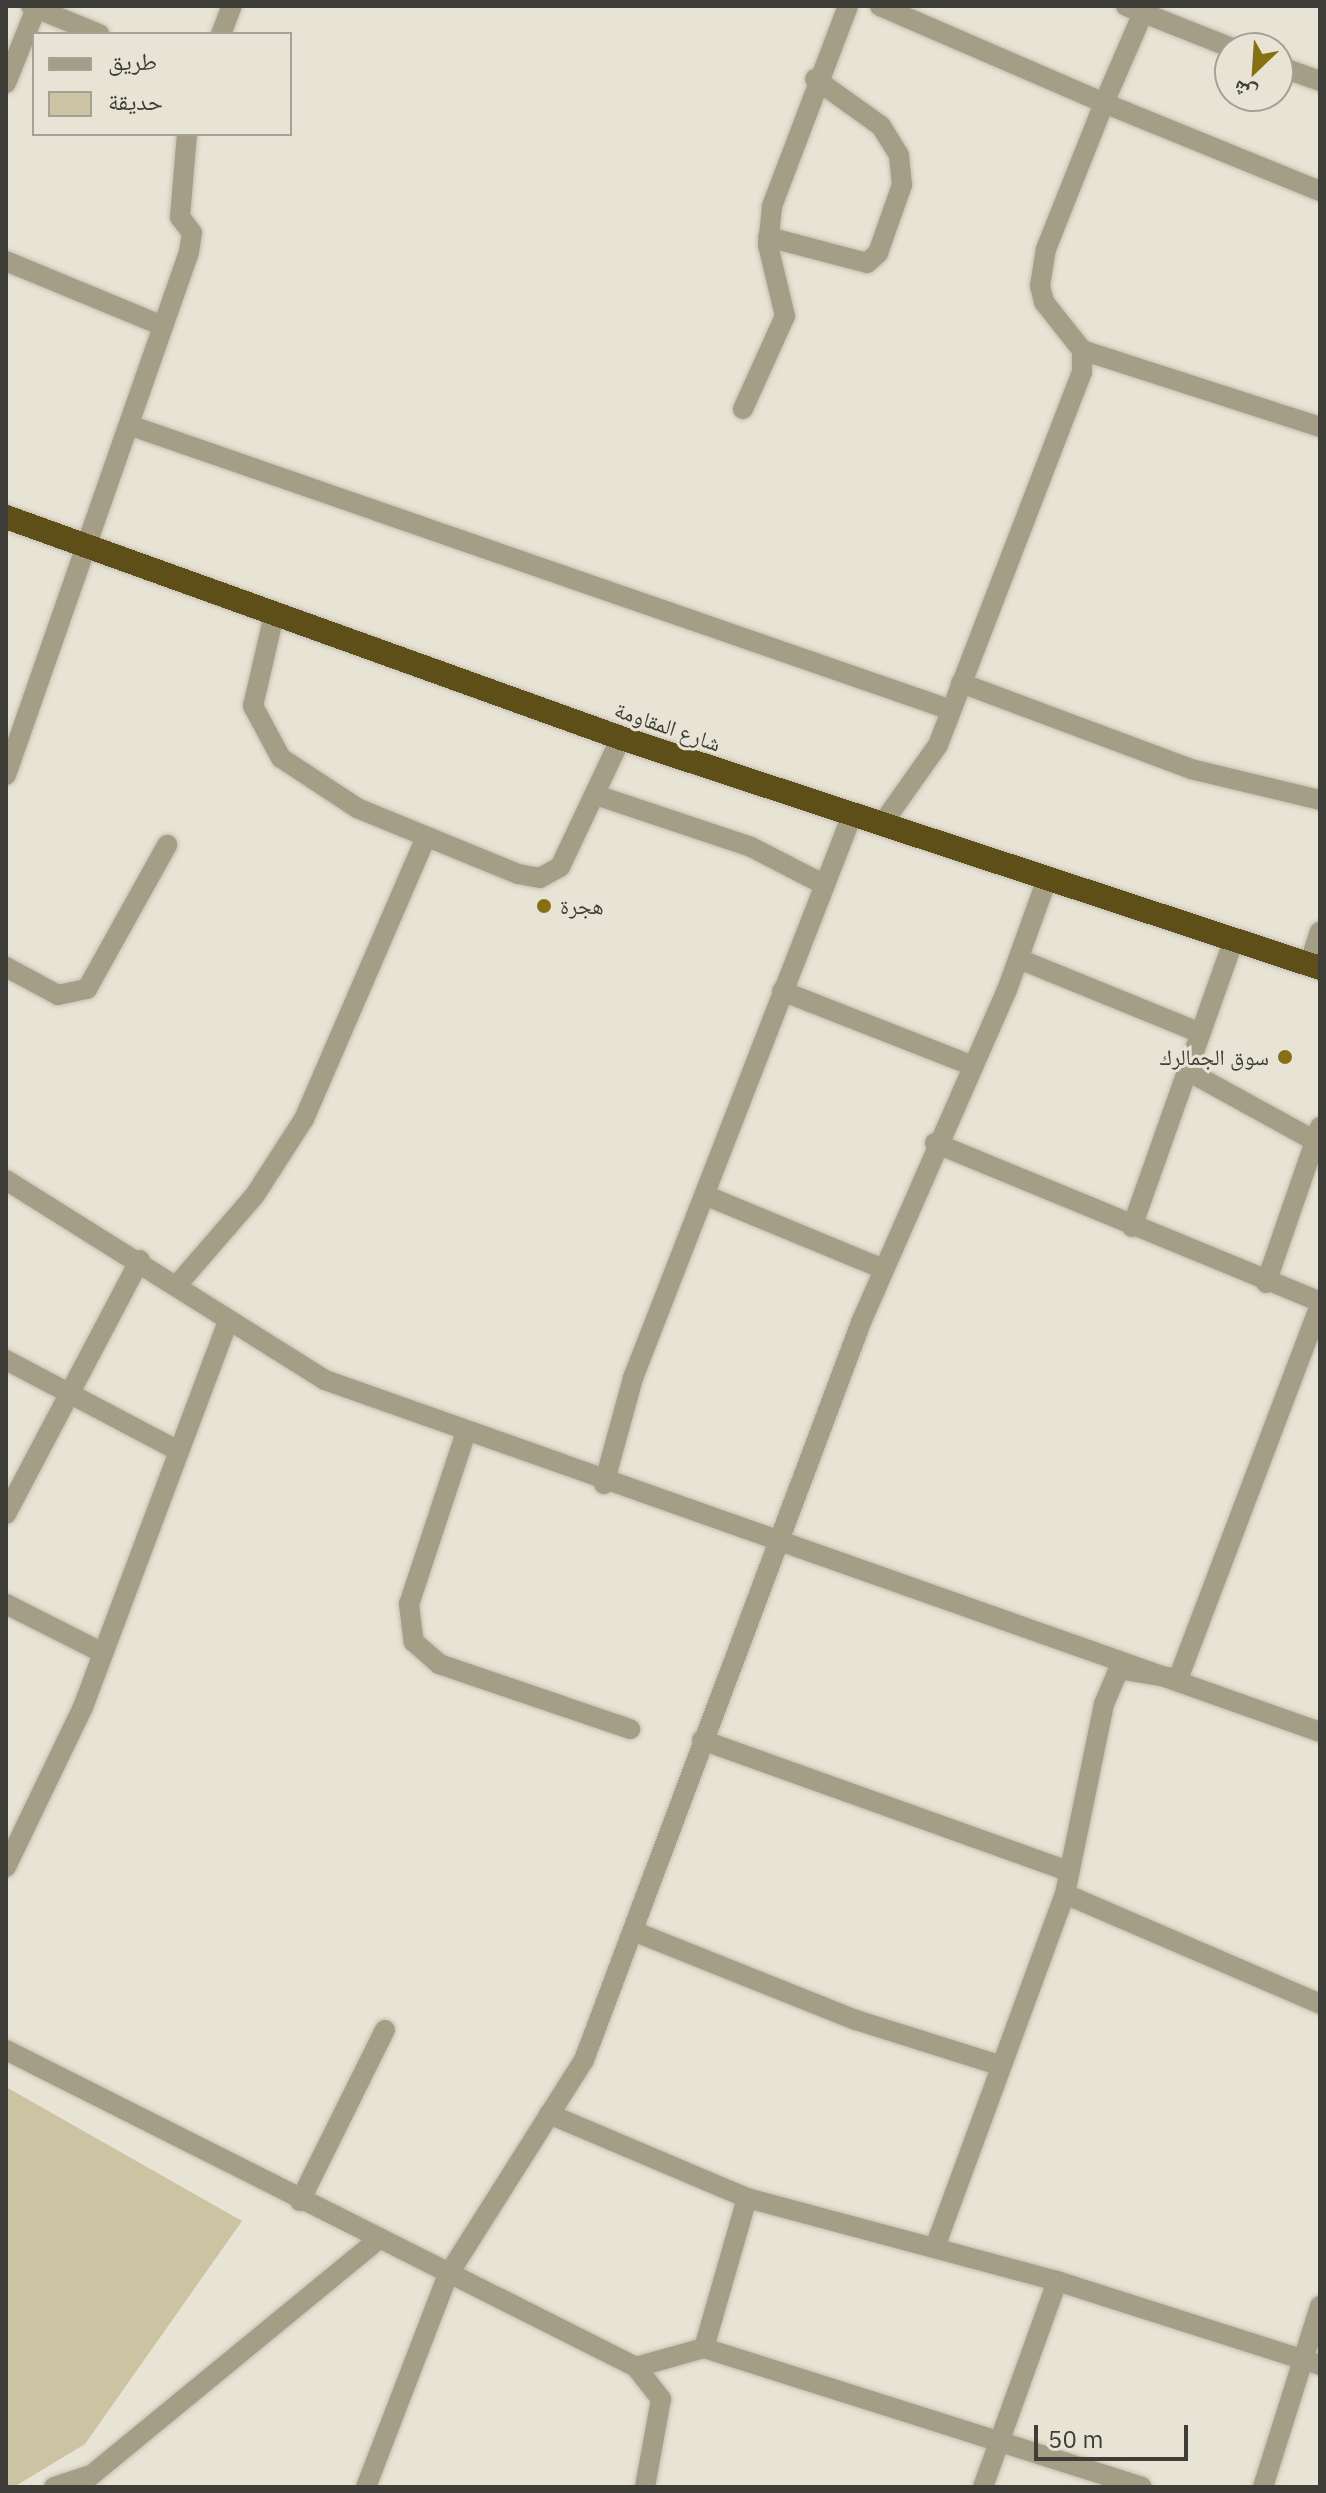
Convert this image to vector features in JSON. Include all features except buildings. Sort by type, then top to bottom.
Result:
[{"type":"highway","name":"شارع المقاومة","points":[[6,517],[621,738],[1315,966]]},
{"type":"street","points":[[222,32],[232,6]]},
{"type":"street","points":[[743,409],[785,316],[768,237],[815,79],[848,6]]},
{"type":"street","points":[[880,6],[1104,103],[1320,191]]},
{"type":"street","points":[[7,78],[35,7],[94,32]]},
{"type":"street","points":[[1214,40],[1139,8],[1046,249],[1040,286],[1044,302],[1082,350],[1320,427]]},
{"type":"street","points":[[1294,72],[1320,81]]},
{"type":"street","points":[[768,237],[867,263],[878,253],[902,185],[889,136],[815,79]]},
{"type":"street","points":[[6,775],[163,326],[192,233],[180,217],[187,136]]},
{"type":"street","points":[[6,261],[163,326]]},
{"type":"street","points":[[882,824],[926,767],[951,710],[1082,372],[1082,350]]},
{"type":"street","points":[[129,425],[951,710]]},
{"type":"street","points":[[274,615],[253,706],[260,729],[299,772],[425,839],[540,878],[560,867],[621,738]]},
{"type":"street","points":[[961,683],[1191,769],[1320,800]]},
{"type":"street","points":[[596,795],[751,847],[825,885]]},
{"type":"street","points":[[604,1484],[633,1378],[707,1196],[782,991],[852,815]]},
{"type":"street","points":[[178,1284],[255,1195],[304,1119],[425,839]]},
{"type":"street","points":[[6,967],[58,995],[87,989],[167,845]]},
{"type":"street","points":[[366,2487],[448,2275],[584,2060],[702,1740],[782,1542],[883,1269],[935,1143],[973,1066],[1019,959],[1047,879]]},
{"type":"street","points":[[1315,966],[1320,932]]},
{"type":"street","points":[[1132,1227],[1234,939]]},
{"type":"street","points":[[1019,959],[1200,1033]]},
{"type":"street","points":[[782,991],[973,1066]]},
{"type":"street","points":[[1186,1070],[1317,1134],[1266,1283]]},
{"type":"street","points":[[935,1143],[1320,1304],[1178,1679]]},
{"type":"street","points":[[6,1180],[140,1260],[228,1322],[325,1380],[465,1435],[1178,1679],[1320,1732]]},
{"type":"street","points":[[707,1196],[883,1269]]},
{"type":"street","points":[[6,1514],[65,1394],[140,1260]]},
{"type":"street","points":[[6,1865],[103,1653],[177,1450],[228,1322]]},
{"type":"street","points":[[6,1360],[65,1394],[177,1450]]},
{"type":"street","points":[[465,1435],[409,1604],[414,1642],[439,1664],[630,1729]]},
{"type":"street","points":[[6,1604],[103,1653]]},
{"type":"street","points":[[935,2247],[999,2065],[1065,1894],[1065,1870],[1119,1669],[1178,1679]]},
{"type":"street","points":[[702,1740],[1065,1870]]},
{"type":"street","points":[[1065,1894],[1320,2004]]},
{"type":"street","points":[[633,1931],[856,2020],[999,2065]]},
{"type":"street","points":[[300,2201],[385,2030]]},
{"type":"street","points":[[6,2050],[376,2241],[636,2367],[661,2399],[645,2487]]},
{"type":"street","points":[[549,2114],[747,2198],[1057,2281],[1311,2362]]},
{"type":"street","points":[[704,2348],[747,2198]]},
{"type":"street","points":[[54,2487],[84,2481],[376,2241]]},
{"type":"street","points":[[983,2487],[1057,2281]]},
{"type":"street","points":[[1263,2487],[1311,2362],[1320,2306]]},
{"type":"street","points":[[636,2367],[704,2348],[1141,2487]]},
{"type":"green space","points":[[6,2087],[242,2221],[85,2444],[14,2487],[6,2487]]},
{"type":"place","name":"هجرة","points":[[544,906]]},
{"type":"place","name":"سوق الجمالرك","points":[[1285,1057]]}]
